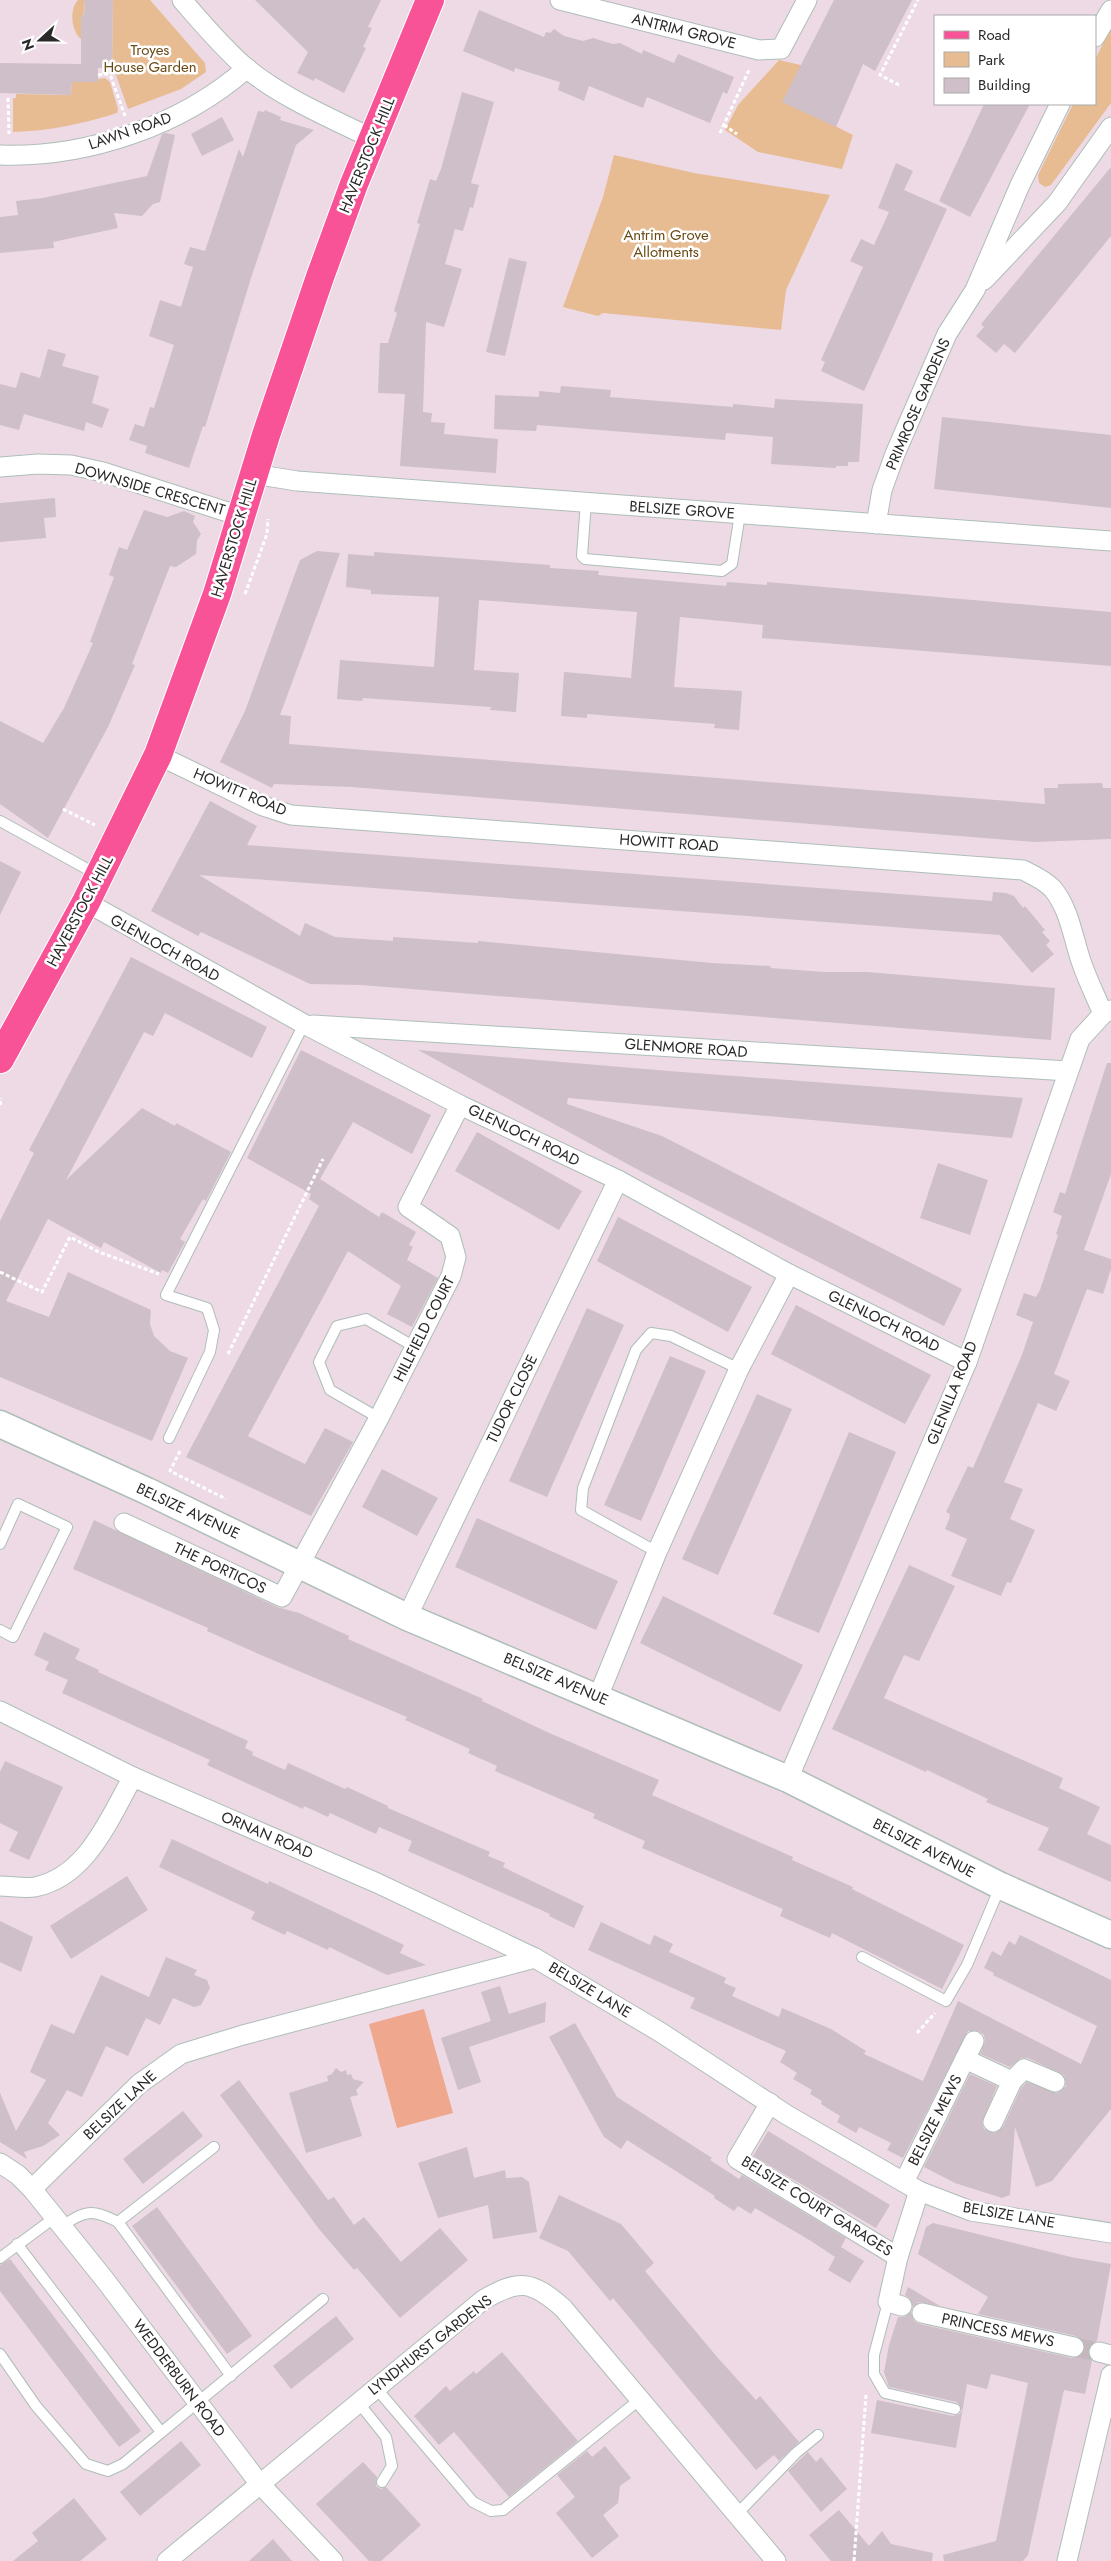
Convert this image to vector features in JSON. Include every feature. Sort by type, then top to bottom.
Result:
[{"type":"main road","name":"HAVERSTOCK HILL","points":[[0,1059],[86,902],[158,755],[218,594],[240,516],[307,313],[373,139],[430,0]]},
{"type":"street","points":[[182,0],[218,42],[247,68],[273,86],[373,139]]},
{"type":"street","name":"ANTRIM GROVE","points":[[560,0],[759,50],[781,49],[807,0]]},
{"type":"street","points":[[1096,35],[1111,10]]},
{"type":"street","name":"LAWN ROAD","points":[[4,155],[45,154],[91,145],[130,133],[174,117],[226,86],[247,68]]},
{"type":"street","name":"PRIMROSE GARDENS","points":[[876,524],[882,490],[895,454],[947,334],[974,290],[1020,185],[1060,105]]},
{"type":"street","name":"PRIMROSE GARDENS","points":[[974,290],[1057,203],[1111,127]]},
{"type":"street","name":"DOWNSIDE CRESCENT","points":[[0,467],[38,464],[71,465],[103,472],[240,516]]},
{"type":"street","name":"BELSIZE GROVE","points":[[254,474],[297,481],[1111,541]]},
{"type":"street","name":"HOWITT ROAD","points":[[158,755],[263,806],[291,815],[1023,870],[1045,882],[1059,899],[1066,912],[1082,964],[1107,1012]]},
{"type":"street","name":"GLENLOCH ROAD","points":[[86,902],[304,1024],[460,1105],[618,1180],[789,1274],[967,1362]]},
{"type":"street","name":"GLENILLA ROAD","points":[[788,1779],[967,1362],[1080,1039],[1107,1012]]},
{"type":"street","name":"GLENMORE ROAD","points":[[304,1024],[1068,1071]]},
{"type":"street","name":"HILLFIELD COURT","points":[[300,1564],[379,1418],[452,1276],[456,1257],[450,1236],[408,1207],[460,1105]]},
{"type":"street","name":"TUDOR CLOSE","points":[[407,1617],[618,1180]]},
{"type":"street","points":[[598,1697],[657,1552],[739,1369],[789,1274]]},
{"type":"street","name":"BELSIZE AVENUE","points":[[0,1424],[300,1564],[407,1617],[788,1779],[1001,1886],[1111,1935]]},
{"type":"street","name":"THE PORTICOS","points":[[124,1523],[282,1597],[300,1564]]},
{"type":"street","name":"ORNAN ROAD","points":[[0,1711],[133,1777],[377,1883],[535,1958]]},
{"type":"street","points":[[0,1886],[35,1887],[62,1875],[82,1861],[133,1777]]},
{"type":"street","name":"BELSIZE LANE","points":[[32,2189],[139,2084],[181,2054],[243,2035],[535,1958],[660,2032],[770,2103],[912,2186],[971,2211],[1111,2233]]},
{"type":"street","name":"BELSIZE MEWS","points":[[895,2304],[898,2257],[912,2186],[974,2041]]},
{"type":"street","name":"BELSIZE MEWS","points":[[966,2059],[1012,2081]]},
{"type":"street","points":[[993,2122],[1012,2081],[1024,2069],[1055,2082]]},
{"type":"street","name":"BELSIZE COURT GARAGES","points":[[770,2103],[737,2159],[898,2257]]},
{"type":"street","points":[[0,2163],[18,2175],[32,2189]]},
{"type":"street","name":"WEDDERBURN ROAD","points":[[32,2189],[57,2223],[105,2280],[259,2483],[333,2561]]},
{"type":"street","name":"LYNDHURST GARDENS","points":[[167,2561],[259,2483],[483,2300],[514,2285],[529,2285],[545,2292],[563,2308],[776,2561]]},
{"type":"street","name":"PRINCESS MEWS","points":[[922,2312],[1074,2347]]},
{"type":"street","points":[[1067,2561],[1111,2375]]},
{"type":"lane","points":[[586,502],[582,556],[585,559],[722,571],[732,564],[740,514]]},
{"type":"lane","points":[[0,821],[99,876]]},
{"type":"lane","points":[[169,1438],[210,1352],[214,1330],[207,1308],[166,1295],[304,1024]]},
{"type":"lane","points":[[379,1418],[330,1390],[319,1362],[337,1326],[366,1319],[415,1347]]},
{"type":"lane","points":[[657,1552],[581,1510],[583,1488],[636,1350],[651,1333],[671,1336],[739,1369]]},
{"type":"lane","points":[[0,1544],[4,1528],[18,1504],[67,1528],[13,1637],[0,1630]]},
{"type":"lane","points":[[862,1957],[946,2001],[968,1965],[1001,1886]]},
{"type":"lane","points":[[118,2222],[214,2147]]},
{"type":"lane","points":[[0,2258],[17,2244],[57,2223],[81,2214],[99,2212],[118,2222],[231,2376]]},
{"type":"lane","points":[[17,2244],[161,2432]]},
{"type":"lane","points":[[0,2354],[36,2406],[86,2464],[108,2471],[122,2464],[324,2299]]},
{"type":"lane","points":[[895,2304],[874,2355],[874,2374],[885,2393],[955,2409]]},
{"type":"lane","points":[[376,2388],[473,2502],[491,2511],[503,2510],[639,2400]]},
{"type":"lane","points":[[358,2402],[386,2437],[392,2466],[382,2482]]},
{"type":"lane","points":[[736,2514],[796,2452],[818,2435]]},
{"type":"path","points":[[898,85],[880,75],[918,0]]},
{"type":"path","points":[[720,133],[759,50]]},
{"type":"path","points":[[98,74],[108,74],[111,77],[130,133]]},
{"type":"path","points":[[4,155],[8,98]]},
{"type":"path","points":[[724,125],[737,134]]},
{"type":"path","points":[[63,809],[95,825]]},
{"type":"path","points":[[0,1105],[1,1098]]},
{"type":"path","points":[[225,1359],[323,1159]]},
{"type":"path","points":[[0,1272],[42,1292],[70,1237],[100,1252],[174,1279]]},
{"type":"path","points":[[183,1445],[170,1471],[232,1502]]},
{"type":"path","points":[[917,2033],[946,2001]]},
{"type":"path","points":[[854,2561],[866,2392]]},
{"type":"green space","name":"Troyes House Garden","points":[[78,0],[85,0],[81,39],[75,31],[72,20],[73,9]]},
{"type":"green space","name":"Troyes House Garden","points":[[113,0],[150,0],[205,63],[206,72],[181,89],[128,109],[116,75],[110,70],[112,68]]},
{"type":"green space","points":[[1111,27],[1111,103],[1051,185],[1045,187],[1039,183],[1038,175],[1073,105],[1096,105],[1096,58]]},
{"type":"green space","points":[[779,60],[805,66],[791,104],[853,135],[842,169],[758,152],[725,130],[738,105]]},
{"type":"green space","points":[[105,78],[110,82],[118,109],[117,113],[65,126],[13,132],[13,98],[16,98],[16,94],[71,95],[72,82],[98,82],[98,79]]},
{"type":"green space","name":"Antrim Grove Allotments","points":[[614,155],[694,173],[830,195],[786,290],[781,330],[603,313],[598,316],[563,307],[603,197]]},
{"type":"shaded area","points":[[424,2009],[453,2113],[397,2128],[369,2024]]},
{"type":"building","points":[[85,0],[113,0],[112,68],[98,68],[98,82],[72,82],[71,95],[0,93],[0,63],[81,64],[81,18],[84,15]]},
{"type":"building","points":[[255,0],[381,0],[368,27],[372,28],[363,47],[366,48],[344,93],[315,78],[314,81],[297,73],[308,52]]},
{"type":"building","points":[[834,0],[912,0],[875,71],[863,64],[836,127],[782,102]]},
{"type":"building","points":[[479,10],[544,37],[546,32],[550,33],[554,29],[564,36],[583,41],[593,38],[613,44],[620,43],[642,54],[643,50],[674,63],[678,54],[734,77],[727,94],[723,92],[710,123],[647,97],[643,108],[589,86],[584,101],[558,90],[560,82],[515,68],[514,72],[463,51]]},
{"type":"building","points":[[462,92],[494,102],[471,183],[479,185],[473,208],[470,207],[463,231],[455,229],[445,264],[462,269],[444,327],[426,322],[423,412],[432,413],[431,422],[445,423],[444,434],[498,439],[496,473],[400,466],[405,394],[378,393],[380,343],[388,343],[397,313],[394,311],[420,224],[417,223],[430,179],[436,181],[441,169]]},
{"type":"building","points":[[984,105],[1029,105],[970,217],[939,201]]},
{"type":"building","points":[[265,110],[281,117],[280,120],[314,130],[296,145],[252,275],[205,427],[203,426],[189,468],[145,453],[147,446],[129,440],[135,424],[144,427],[150,407],[154,408],[174,345],[149,336],[160,300],[181,307],[193,267],[184,264],[190,247],[205,251],[239,149],[243,157],[258,111],[264,112]]},
{"type":"building","points":[[222,117],[234,140],[202,156],[191,134]]},
{"type":"building","points":[[162,134],[175,135],[160,202],[153,204],[142,216],[114,213],[118,228],[53,242],[54,248],[0,253],[0,217],[18,215],[16,201],[43,198],[147,176]]},
{"type":"building","points":[[896,163],[913,171],[904,190],[947,209],[864,391],[821,371],[825,362],[821,360],[863,267],[850,261],[861,239],[874,245],[889,212],[878,208]]},
{"type":"building","points":[[1111,167],[1111,236],[1015,353],[1004,344],[996,353],[976,336],[984,327],[981,324]]},
{"type":"building","points":[[509,258],[527,262],[505,356],[486,352]]},
{"type":"building","points":[[48,349],[66,354],[62,366],[99,376],[92,403],[109,409],[102,428],[86,422],[84,431],[24,414],[19,430],[0,425],[0,384],[16,388],[21,372],[40,378]]},
{"type":"building","points":[[561,386],[611,390],[610,397],[733,407],[733,404],[774,408],[775,399],[863,404],[859,462],[848,462],[848,466],[836,466],[836,468],[771,464],[773,437],[726,433],[725,440],[537,425],[536,431],[494,429],[495,395],[539,397],[539,391],[560,393]]},
{"type":"building","points":[[942,417],[1111,435],[1111,508],[934,489]]},
{"type":"building","points":[[55,498],[56,517],[44,518],[46,538],[0,542],[0,503]]},
{"type":"building","points":[[144,510],[167,517],[184,511],[195,516],[193,522],[201,534],[197,540],[196,554],[176,567],[170,566],[132,664],[135,665],[108,727],[48,838],[0,804],[0,721],[43,743],[64,708],[93,643],[90,642],[114,577],[109,575],[119,547],[127,550]]},
{"type":"building","points":[[317,551],[340,553],[280,715],[291,716],[289,744],[1045,804],[1044,788],[1058,788],[1058,784],[1102,783],[1103,788],[1111,788],[1111,839],[1034,842],[352,787],[274,784],[272,788],[220,762],[245,711],[300,560]]},
{"type":"building","points":[[374,552],[550,565],[550,568],[599,571],[598,575],[726,586],[727,582],[767,585],[767,582],[1111,612],[1111,666],[762,638],[763,625],[680,617],[674,687],[742,691],[739,730],[714,728],[715,724],[587,714],[587,718],[561,716],[564,672],[631,678],[637,612],[479,600],[474,670],[519,673],[516,712],[490,710],[491,707],[363,698],[362,701],[337,699],[340,660],[434,667],[439,597],[371,594],[371,590],[346,587],[348,554],[374,556]]},
{"type":"building","points":[[210,801],[257,826],[247,845],[992,901],[993,892],[1006,893],[1014,896],[1023,908],[1025,906],[1045,930],[1042,932],[1050,941],[1046,945],[1054,954],[1032,973],[1000,935],[199,875],[300,936],[305,923],[335,937],[393,941],[393,937],[478,943],[478,941],[712,963],[771,966],[770,968],[825,972],[867,972],[1055,988],[1051,1040],[361,985],[310,984],[201,932],[198,936],[151,911]]},
{"type":"building","points":[[0,861],[21,872],[0,915]]},
{"type":"building","points":[[131,957],[267,1027],[252,1058],[165,1013],[153,1036],[144,1032],[66,1180],[142,1108],[175,1126],[176,1123],[231,1152],[206,1201],[203,1199],[180,1239],[185,1242],[168,1273],[162,1270],[161,1273],[104,1242],[101,1248],[48,1219],[6,1301],[49,1317],[68,1272],[151,1310],[150,1324],[154,1336],[170,1351],[188,1358],[152,1441],[0,1377],[0,1221],[34,1153],[29,1150]]},
{"type":"building","points":[[301,1050],[431,1115],[412,1154],[353,1122],[320,1179],[379,1217],[382,1212],[416,1232],[409,1245],[413,1247],[407,1260],[438,1278],[412,1327],[387,1314],[401,1286],[348,1251],[248,1436],[305,1464],[325,1428],[353,1442],[311,1516],[186,1457],[319,1206],[309,1199],[311,1194],[247,1158]]},
{"type":"building","points":[[418,1050],[1023,1098],[1012,1138],[568,1098],[567,1104],[662,1136],[962,1289],[944,1326],[644,1173]]},
{"type":"building","points":[[1107,1063],[1111,1063],[1111,1174],[1084,1250],[1111,1259],[1111,1269],[1103,1294],[1087,1289],[1054,1374],[1070,1381],[1056,1411],[1038,1403],[1004,1482],[1023,1489],[1010,1519],[1035,1530],[1011,1583],[1007,1582],[1001,1596],[951,1576],[967,1539],[945,1529],[950,1517],[950,1514],[946,1512],[968,1466],[973,1468],[1022,1355],[1033,1322],[1016,1315],[1024,1293],[1036,1297],[1040,1290],[1058,1235],[1056,1234],[1062,1216],[1053,1212],[1060,1192],[1065,1194]]},
{"type":"building","points":[[477,1132],[582,1191],[559,1230],[455,1171]]},
{"type":"building","points":[[938,1163],[988,1180],[970,1235],[920,1218]]},
{"type":"building","points":[[618,1217],[752,1287],[728,1332],[597,1261]]},
{"type":"building","points":[[796,1305],[931,1375],[905,1424],[771,1354]]},
{"type":"building","points":[[587,1308],[624,1325],[547,1497],[509,1481]]},
{"type":"building","points":[[670,1356],[706,1371],[641,1521],[604,1505]]},
{"type":"building","points":[[757,1394],[792,1409],[718,1575],[682,1559]]},
{"type":"building","points":[[849,1432],[896,1452],[819,1633],[773,1614]]},
{"type":"building","points":[[382,1469],[438,1498],[417,1536],[362,1507]]},
{"type":"building","points":[[477,1518],[618,1581],[596,1630],[455,1567]]},
{"type":"building","points":[[94,1520],[277,1607],[299,1613],[349,1636],[348,1639],[483,1699],[482,1701],[547,1732],[659,1780],[652,1795],[793,1857],[792,1860],[853,1887],[852,1889],[964,1945],[942,1989],[832,1933],[830,1938],[780,1916],[783,1909],[642,1848],[645,1841],[593,1818],[595,1814],[495,1771],[497,1766],[468,1753],[470,1749],[405,1720],[407,1717],[261,1655],[207,1631],[208,1628],[73,1569]]},
{"type":"building","points":[[909,1565],[955,1586],[919,1661],[904,1655],[884,1698],[1063,1778],[1059,1788],[1100,1807],[1087,1834],[1111,1845],[1111,1882],[1038,1850],[1049,1828],[986,1802],[988,1799],[927,1770],[926,1772],[832,1729]]},
{"type":"building","points":[[663,1596],[803,1665],[780,1712],[640,1643]]},
{"type":"building","points":[[44,1632],[80,1649],[75,1659],[99,1670],[98,1672],[248,1741],[245,1748],[253,1752],[252,1755],[285,1770],[288,1763],[345,1789],[347,1787],[388,1806],[388,1808],[490,1852],[488,1856],[505,1863],[503,1867],[584,1906],[574,1928],[549,1916],[550,1914],[408,1851],[412,1841],[379,1827],[376,1834],[330,1813],[328,1817],[304,1806],[303,1809],[207,1765],[210,1760],[62,1693],[68,1680],[45,1670],[49,1662],[34,1655]]},
{"type":"building","points":[[5,1761],[63,1787],[29,1860],[9,1851],[18,1832],[0,1823],[0,1772]]},
{"type":"building","points":[[172,1839],[268,1884],[269,1881],[404,1945],[400,1953],[426,1965],[387,1975],[329,1947],[328,1950],[287,1931],[285,1935],[251,1919],[255,1912],[159,1867]]},
{"type":"building","points":[[127,1876],[148,1910],[71,1959],[50,1926]]},
{"type":"building","points":[[0,1921],[33,1937],[21,1972],[0,1962]]},
{"type":"building","points":[[601,1922],[650,1945],[654,1935],[673,1944],[669,1952],[726,1978],[724,1983],[736,1988],[732,1996],[779,2017],[782,2008],[831,2029],[866,2051],[864,2054],[923,2081],[958,2001],[1081,2064],[1097,2026],[993,1975],[994,1973],[984,1968],[992,1951],[1001,1956],[1009,1941],[1015,1945],[1020,1935],[1111,1980],[1111,2109],[1052,2181],[1036,2187],[1015,2127],[1010,2195],[1002,2198],[955,2183],[924,2167],[970,2074],[997,2086],[982,2123],[984,2129],[994,2133],[1003,2127],[1021,2088],[1027,2082],[1057,2093],[1066,2086],[1064,2075],[1028,2058],[1021,2058],[1010,2067],[980,2054],[985,2041],[984,2035],[979,2031],[968,2031],[903,2158],[887,2150],[891,2143],[859,2127],[856,2133],[837,2122],[840,2116],[821,2104],[822,2101],[810,2094],[812,2090],[793,2079],[797,2073],[780,2062],[786,2051],[690,2008],[695,1998],[588,1950]]},
{"type":"building","points":[[166,1957],[197,1970],[194,1975],[207,1980],[210,1988],[201,2005],[194,2007],[173,1998],[160,2025],[146,2018],[128,2056],[106,2046],[82,2097],[67,2090],[48,2123],[60,2135],[43,2146],[24,2152],[27,2159],[0,2142],[0,2093],[16,2131],[46,2080],[30,2072],[51,2024],[74,2034],[101,1975],[149,1997]]},
{"type":"building","points":[[500,1986],[509,2014],[546,2002],[545,2022],[469,2047],[481,2082],[458,2090],[441,2038],[491,2021],[481,1992]]},
{"type":"building","points":[[575,2023],[617,2097],[712,2158],[710,2160],[739,2179],[742,2175],[846,2238],[841,2247],[864,2261],[850,2283],[828,2270],[835,2257],[811,2241],[755,2208],[751,2214],[738,2206],[734,2211],[714,2198],[715,2196],[627,2140],[621,2149],[604,2137],[549,2037]]},
{"type":"building","points":[[336,2068],[341,2072],[346,2070],[347,2075],[351,2074],[353,2079],[364,2082],[356,2090],[358,2095],[350,2097],[362,2136],[306,2153],[289,2093],[328,2081],[327,2076],[332,2074]]},
{"type":"building","points":[[239,2080],[328,2200],[334,2197],[354,2225],[364,2217],[401,2262],[440,2228],[468,2260],[400,2318],[357,2268],[354,2270],[319,2229],[220,2095]]},
{"type":"building","points":[[183,2111],[203,2136],[143,2184],[123,2159]]},
{"type":"building","points":[[768,2131],[890,2205],[876,2228],[753,2156]]},
{"type":"building","points":[[467,2147],[474,2178],[505,2170],[506,2178],[522,2177],[529,2182],[537,2232],[493,2239],[488,2205],[438,2218],[418,2163]]},
{"type":"building","points":[[559,2195],[621,2224],[654,2263],[645,2271],[718,2358],[756,2400],[760,2396],[799,2442],[779,2461],[774,2455],[756,2470],[613,2298],[610,2301],[568,2251],[539,2238]]},
{"type":"building","points":[[157,2207],[252,2336],[227,2354],[132,2226]]},
{"type":"building","points":[[933,2223],[1071,2257],[1111,2264],[1097,2341],[1091,2344],[1088,2350],[1092,2361],[1085,2394],[1064,2390],[1028,2555],[1023,2561],[944,2561],[943,2555],[996,2541],[1028,2383],[991,2374],[987,2389],[967,2384],[956,2448],[871,2433],[877,2400],[953,2416],[960,2414],[962,2410],[957,2402],[889,2387],[884,2372],[889,2345],[898,2317],[905,2317],[911,2312],[914,2321],[920,2324],[1072,2358],[1082,2355],[1085,2344],[1076,2336],[978,2314],[988,2297],[918,2254],[926,2227]]},
{"type":"building","points":[[10,2259],[141,2431],[119,2447],[0,2291],[0,2265]]},
{"type":"building","points":[[908,2287],[940,2306],[919,2302],[913,2307],[910,2299],[905,2295]]},
{"type":"building","points":[[336,2316],[354,2339],[291,2389],[273,2366]]},
{"type":"building","points":[[502,2352],[578,2441],[509,2497],[454,2432],[439,2445],[414,2416],[446,2386],[450,2391],[474,2371],[476,2374]]},
{"type":"building","points":[[181,2441],[201,2465],[140,2516],[120,2492]]},
{"type":"building","points":[[605,2446],[631,2478],[620,2486],[618,2503],[603,2515],[619,2536],[592,2558],[556,2513],[575,2497],[557,2475],[587,2451],[592,2457]]},
{"type":"building","points":[[808,2452],[816,2462],[821,2457],[847,2489],[821,2512],[788,2471]]},
{"type":"building","points":[[363,2462],[377,2477],[376,2486],[381,2489],[386,2487],[421,2525],[381,2561],[369,2561],[316,2504]]},
{"type":"building","points":[[74,2498],[107,2539],[80,2561],[13,2561],[38,2541],[32,2533]]},
{"type":"building","points":[[839,2510],[869,2546],[882,2531],[891,2544],[933,2553],[932,2561],[831,2561],[809,2535]]},
{"type":"building","points":[[273,2539],[292,2561],[249,2561]]},
{"type":"tunnel","points":[[1074,2347],[1099,2352]]}]
